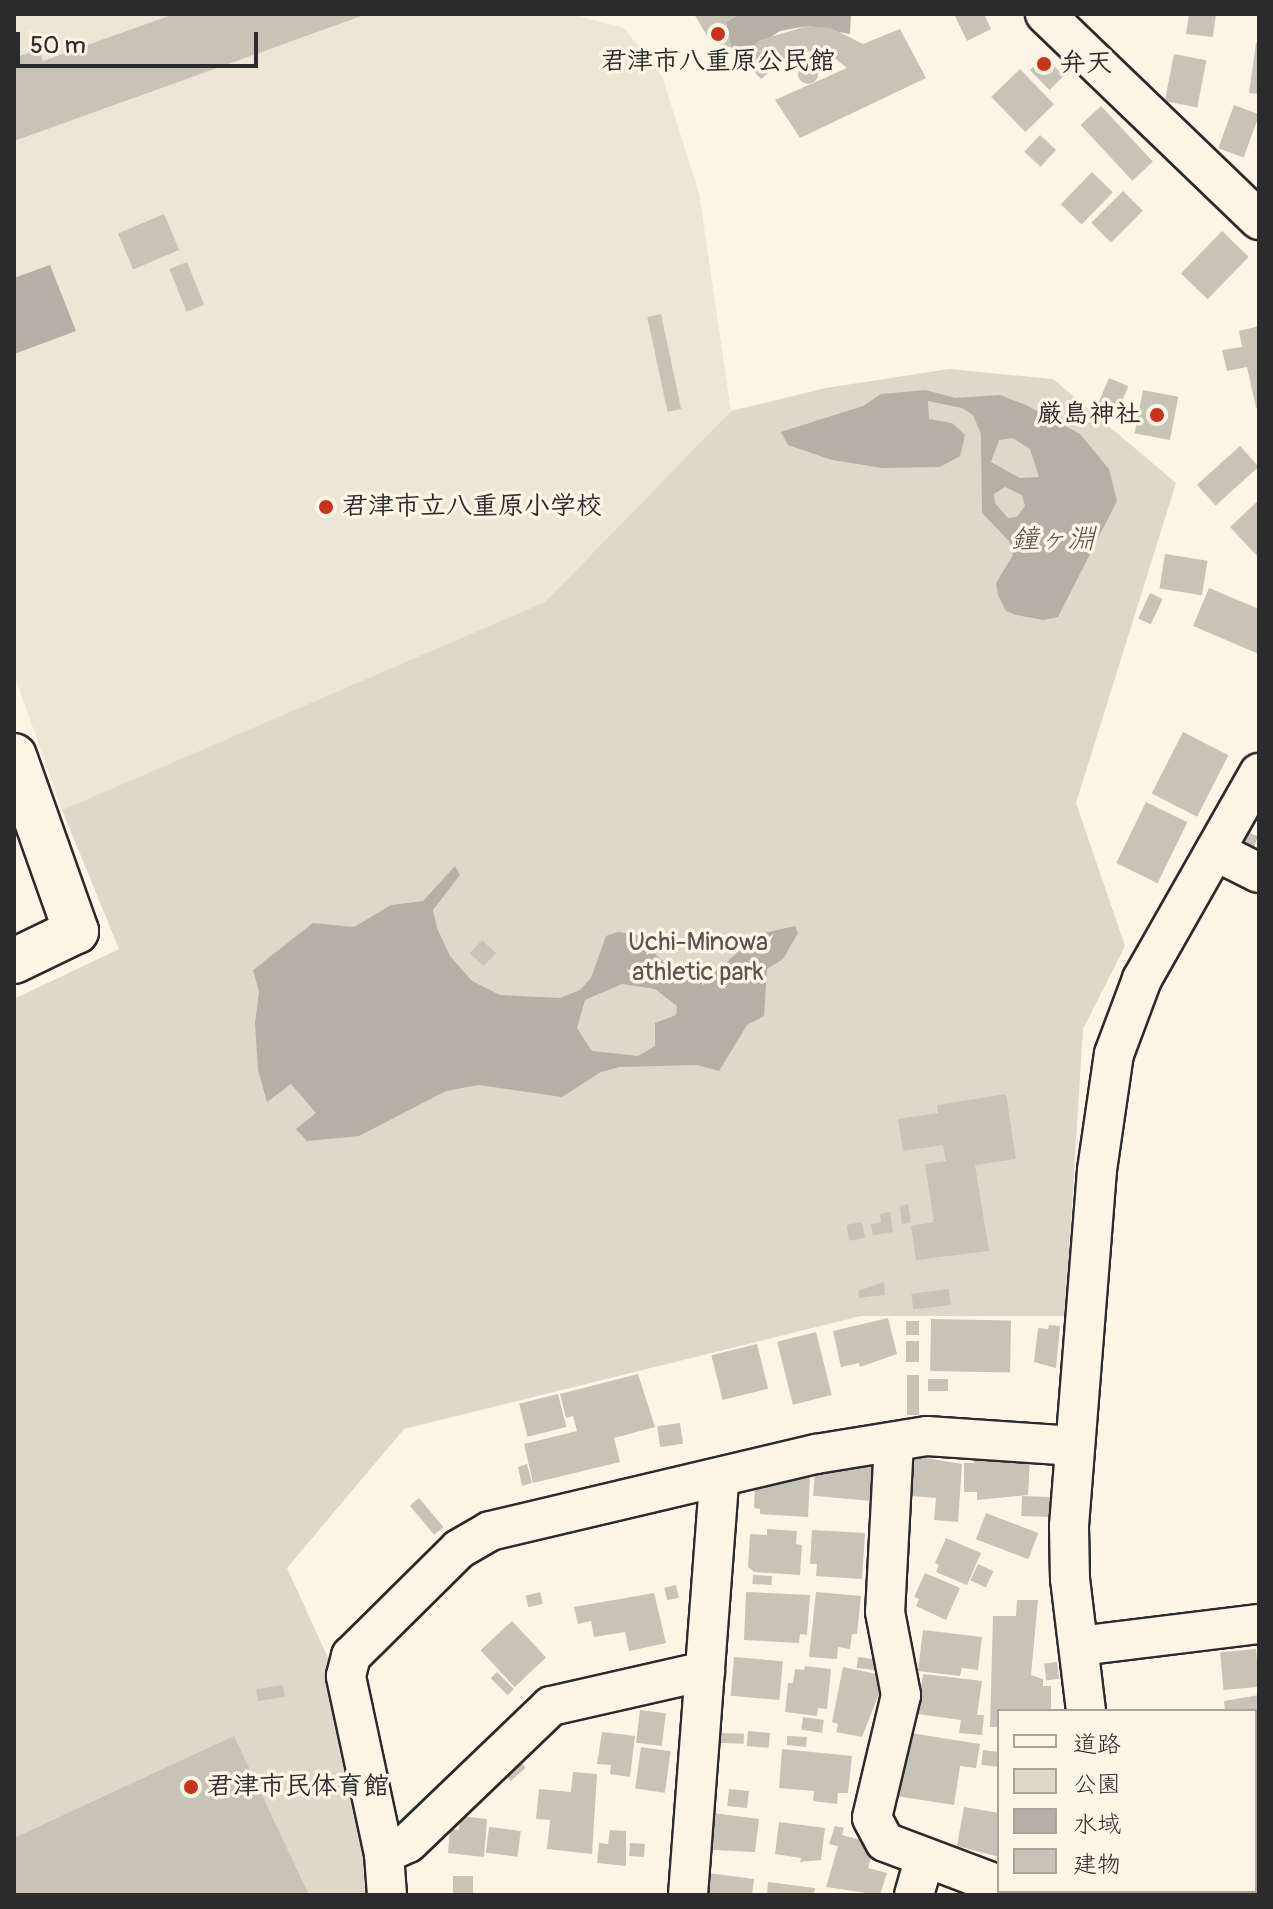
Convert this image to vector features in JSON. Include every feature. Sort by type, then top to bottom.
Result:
[{"type":"street","points":[[1045,14],[1259,220]]},
{"type":"street","points":[[14,756],[76,931],[14,961]]},
{"type":"street","points":[[1086,1709],[1070,1579],[1075,1446],[1097,1170],[1114,1054],[1142,979],[1259,773]]},
{"type":"street","points":[[1215,851],[1259,873]]},
{"type":"street","points":[[387,1895],[384,1854],[346,1676],[351,1656],[459,1549],[490,1531],[927,1436],[1075,1446]]},
{"type":"street","points":[[894,1442],[885,1612],[901,1695],[872,1818],[885,1842],[919,1878],[997,1885]]},
{"type":"street","points":[[688,1895],[719,1479]]},
{"type":"street","points":[[1079,1646],[1259,1624]]},
{"type":"street","points":[[384,1854],[408,1843],[551,1706],[705,1671]]},
{"type":"shaded area","name":"君津市立八重原小学校","points":[[14,14],[570,14],[624,28],[662,76],[699,193],[731,411],[545,602],[62,810],[14,674]]},
{"type":"green space","name":"Uchi-Minowa athletic park","points":[[949,369],[1053,379],[1176,483],[1076,803],[1125,946],[1083,1029],[1065,1316],[861,1316],[404,1429],[287,1568],[328,1658],[358,1780],[366,1895],[14,1895],[14,999],[119,949],[62,810],[545,602],[731,411],[826,388]]},
{"type":"water","points":[[739,14],[851,14],[850,34],[807,26],[780,31],[741,57],[731,47],[726,22]]},
{"type":"water","points":[[50,265],[76,331],[14,354],[14,278]]},
{"type":"water","name":"鐘ヶ淵","points":[[926,390],[955,398],[1000,395],[1026,405],[1080,434],[1109,469],[1117,501],[1058,617],[1043,620],[1016,615],[1006,611],[998,595],[996,583],[1013,555],[1009,541],[982,513],[981,434],[973,415],[962,408],[928,401],[929,419],[952,423],[965,435],[960,456],[940,467],[882,468],[832,460],[788,445],[781,432],[863,406],[881,394]],"holes":[[[1013,438],[1030,449],[1039,477],[1020,478],[991,462],[999,440]],[[1005,487],[1022,495],[1025,506],[1017,517],[1008,518],[995,503],[994,494]]]},
{"type":"water","points":[[455,866],[460,875],[433,910],[437,928],[450,956],[472,981],[500,995],[560,998],[580,990],[591,978],[606,936],[618,932],[637,935],[664,963],[684,974],[711,975],[760,934],[795,926],[798,933],[783,959],[767,969],[764,1016],[747,1025],[719,1071],[697,1065],[620,1067],[601,1072],[562,1097],[478,1085],[446,1091],[359,1136],[307,1141],[296,1129],[316,1113],[291,1084],[267,1102],[258,1070],[255,1023],[259,992],[253,970],[313,923],[354,927],[391,905],[423,901]],"holes":[[[622,984],[655,989],[677,1006],[676,1015],[655,1023],[655,1046],[638,1056],[592,1051],[577,1028],[585,1000]]]},
{"type":"building","points":[[174,14],[367,14],[14,141],[14,58],[39,49],[43,61]]},
{"type":"building","name":"君津市八重原公民館","points":[[694,14],[739,14],[726,22],[731,47],[712,44]]},
{"type":"building","points":[[954,14],[984,14],[991,29],[967,41]]},
{"type":"building","points":[[1189,14],[1216,14],[1213,37],[1186,34]]},
{"type":"building","points":[[807,26],[831,28],[863,44],[900,29],[926,78],[800,138],[775,100],[847,68],[827,52],[811,51],[787,57],[761,79],[741,57],[760,40]]},
{"type":"building","points":[[1256,43],[1259,44],[1259,94],[1249,93]]},
{"type":"building","points":[[1174,54],[1206,60],[1197,107],[1165,101]]},
{"type":"building","points":[[1044,56],[1064,76],[1050,90],[1030,70]]},
{"type":"building","points":[[808,64],[815,67],[818,74],[815,81],[808,84],[801,81],[798,74],[801,67]]},
{"type":"building","points":[[1020,69],[1054,104],[1025,132],[991,97]]},
{"type":"building","points":[[1234,105],[1259,114],[1244,157],[1218,148]]},
{"type":"building","points":[[1101,106],[1153,162],[1132,181],[1081,125]]},
{"type":"building","points":[[1040,135],[1056,150],[1040,167],[1024,152]]},
{"type":"building","points":[[1092,172],[1113,192],[1082,225],[1061,204]]},
{"type":"building","points":[[1123,191],[1143,211],[1111,243],[1091,223]]},
{"type":"building","points":[[164,214],[179,250],[133,269],[118,234]]},
{"type":"building","points":[[1222,231],[1249,257],[1208,299],[1181,273]]},
{"type":"building","points":[[187,262],[204,305],[187,312],[169,269]]},
{"type":"building","points":[[661,314],[681,409],[667,412],[647,317]]},
{"type":"building","points":[[1259,326],[1259,407],[1256,408],[1247,367],[1227,371],[1222,350],[1242,347],[1239,331]]},
{"type":"building","points":[[1109,378],[1128,386],[1117,413],[1098,405]]},
{"type":"building","name":"厳島神社","points":[[1143,390],[1178,397],[1170,440],[1135,433]]},
{"type":"building","points":[[1240,446],[1259,467],[1216,506],[1197,485]]},
{"type":"building","points":[[1259,500],[1259,558],[1230,527]]},
{"type":"building","points":[[1165,554],[1207,561],[1202,595],[1160,589]]},
{"type":"building","points":[[1209,588],[1259,609],[1259,654],[1193,626]]},
{"type":"building","points":[[1150,593],[1163,599],[1151,624],[1138,618]]},
{"type":"building","points":[[1183,732],[1228,755],[1197,817],[1152,793]]},
{"type":"building","points":[[1146,802],[1187,822],[1158,883],[1116,863]]},
{"type":"building","points":[[1244,831],[1258,836],[1250,860],[1235,854]]},
{"type":"building","points":[[482,940],[496,953],[484,966],[470,953]]},
{"type":"building","points":[[1006,1094],[1016,1159],[975,1165],[989,1251],[916,1260],[911,1226],[934,1222],[925,1164],[946,1161],[943,1145],[903,1151],[898,1119],[938,1113],[937,1105]]},
{"type":"building","points":[[908,1204],[911,1222],[902,1224],[900,1206]]},
{"type":"building","points":[[890,1212],[893,1232],[873,1235],[871,1224],[881,1222],[880,1214]]},
{"type":"building","points":[[862,1222],[865,1238],[849,1241],[846,1225]]},
{"type":"building","points":[[884,1282],[885,1295],[859,1298],[858,1291]]},
{"type":"building","points":[[949,1289],[951,1305],[913,1310],[911,1294]]},
{"type":"building","points":[[888,1318],[897,1354],[860,1367],[859,1363],[841,1367],[833,1331]]},
{"type":"building","points":[[931,1319],[1011,1320],[1010,1372],[930,1371]]},
{"type":"building","points":[[906,1321],[919,1321],[919,1335],[906,1335]]},
{"type":"building","points":[[1049,1325],[1060,1326],[1056,1368],[1034,1362],[1038,1328],[1048,1329]]},
{"type":"building","points":[[816,1332],[832,1395],[793,1405],[777,1342]]},
{"type":"building","points":[[906,1341],[919,1341],[919,1362],[906,1362]]},
{"type":"building","points":[[757,1344],[768,1389],[723,1400],[711,1355]]},
{"type":"building","points":[[638,1374],[655,1427],[614,1438],[620,1462],[533,1483],[524,1444],[577,1431],[573,1416],[566,1418],[560,1394]]},
{"type":"building","points":[[907,1375],[919,1375],[919,1415],[907,1415]]},
{"type":"building","points":[[928,1379],[948,1379],[948,1391],[928,1391]]},
{"type":"building","points":[[558,1394],[566,1427],[527,1437],[519,1404]]},
{"type":"building","points":[[680,1423],[683,1444],[660,1447],[657,1426]]},
{"type":"building","points":[[913,1456],[962,1464],[958,1522],[934,1520],[936,1498],[911,1496]]},
{"type":"building","points":[[974,1457],[1030,1459],[1028,1495],[977,1500],[977,1492],[964,1492],[964,1463],[974,1463]]},
{"type":"building","points":[[816,1462],[875,1467],[872,1501],[813,1496]]},
{"type":"building","points":[[527,1464],[532,1483],[522,1486],[518,1467]]},
{"type":"building","points":[[764,1474],[810,1477],[808,1517],[760,1514],[760,1509],[754,1508],[755,1481]]},
{"type":"building","points":[[1022,1496],[1051,1497],[1050,1517],[1021,1516]]},
{"type":"building","points":[[419,1498],[443,1527],[434,1535],[410,1506]]},
{"type":"building","points":[[986,1513],[1038,1533],[1028,1559],[976,1539]]},
{"type":"building","points":[[767,1529],[797,1531],[796,1544],[802,1545],[800,1575],[754,1572],[748,1567],[750,1534],[767,1535]]},
{"type":"building","points":[[812,1530],[865,1533],[862,1579],[816,1576],[817,1564],[810,1564]]},
{"type":"building","points":[[946,1538],[981,1553],[967,1585],[936,1572],[939,1565],[935,1563]]},
{"type":"building","points":[[978,1564],[993,1571],[986,1587],[970,1580]]},
{"type":"building","points":[[925,1573],[960,1588],[946,1620],[916,1606],[919,1599],[914,1597]]},
{"type":"building","points":[[753,1575],[772,1576],[772,1585],[753,1584]]},
{"type":"building","points":[[676,1585],[679,1598],[667,1600],[664,1588]]},
{"type":"building","points":[[540,1592],[543,1604],[528,1607],[525,1596]]},
{"type":"building","points":[[746,1592],[810,1595],[807,1635],[800,1634],[799,1643],[744,1640]]},
{"type":"building","points":[[816,1592],[861,1596],[857,1634],[852,1634],[850,1649],[838,1647],[837,1659],[809,1657]]},
{"type":"building","points":[[654,1593],[666,1643],[629,1651],[625,1632],[594,1637],[591,1621],[578,1624],[574,1607]]},
{"type":"building","points":[[1017,1600],[1038,1600],[1031,1675],[1043,1679],[1043,1686],[1051,1686],[1051,1709],[997,1709],[997,1727],[990,1727],[993,1616],[1016,1616]]},
{"type":"building","points":[[512,1621],[546,1658],[515,1687],[481,1650]]},
{"type":"building","points":[[923,1630],[982,1637],[978,1670],[962,1668],[960,1676],[918,1671]]},
{"type":"building","points":[[1256,1649],[1259,1687],[1223,1690],[1220,1652]]},
{"type":"building","points":[[734,1657],[783,1661],[779,1700],[731,1696]]},
{"type":"building","points":[[858,1657],[882,1660],[880,1671],[857,1668]]},
{"type":"building","points":[[1057,1662],[1059,1679],[1046,1680],[1044,1664]]},
{"type":"building","points":[[805,1666],[831,1669],[827,1709],[818,1708],[817,1716],[785,1712],[788,1683],[793,1683],[795,1669],[804,1670]]},
{"type":"building","points":[[843,1667],[886,1676],[862,1737],[836,1732],[838,1724],[832,1722]]},
{"type":"building","points":[[497,1672],[514,1689],[508,1695],[491,1678]]},
{"type":"building","points":[[923,1674],[982,1681],[977,1715],[984,1715],[982,1735],[959,1733],[961,1720],[917,1714]]},
{"type":"building","points":[[283,1685],[285,1697],[258,1701],[256,1689]]},
{"type":"building","points":[[1259,1695],[1259,1728],[1257,1709],[1225,1709],[1224,1701]]},
{"type":"building","points":[[640,1710],[666,1713],[662,1746],[636,1743]]},
{"type":"building","points":[[803,1717],[824,1720],[822,1733],[801,1730]]},
{"type":"building","points":[[748,1731],[770,1733],[769,1748],[747,1746]]},
{"type":"building","points":[[602,1732],[635,1736],[630,1777],[610,1774],[611,1765],[597,1764]]},
{"type":"building","points":[[904,1732],[980,1744],[976,1768],[960,1766],[954,1805],[889,1795]]},
{"type":"building","points":[[721,1733],[744,1734],[744,1744],[721,1743]]},
{"type":"building","name":"君津市民体育館","points":[[234,1736],[309,1895],[14,1895],[14,1838]]},
{"type":"building","points":[[787,1736],[807,1737],[806,1747],[787,1745]]},
{"type":"building","points":[[641,1747],[671,1751],[665,1793],[635,1789]]},
{"type":"building","points":[[782,1749],[852,1756],[848,1793],[838,1793],[837,1804],[813,1801],[814,1791],[779,1788]]},
{"type":"building","points":[[983,1750],[997,1752],[997,1767],[981,1765]]},
{"type":"building","points":[[517,1758],[526,1768],[511,1781],[502,1771]]},
{"type":"building","points":[[573,1772],[597,1774],[592,1854],[547,1849],[550,1820],[536,1819],[539,1789],[571,1792]]},
{"type":"building","points":[[729,1789],[749,1791],[747,1808],[727,1806]]},
{"type":"building","points":[[964,1807],[997,1813],[997,1856],[957,1846]]},
{"type":"building","points":[[713,1813],[759,1819],[755,1852],[714,1850],[708,1845]]},
{"type":"building","points":[[460,1816],[487,1819],[484,1857],[448,1853],[450,1829],[459,1830]]},
{"type":"building","points":[[779,1822],[825,1828],[821,1860],[800,1862],[801,1858],[775,1854]]},
{"type":"building","points":[[835,1826],[844,1828],[842,1835],[875,1844],[868,1868],[887,1873],[880,1895],[826,1887],[838,1846],[829,1844]]},
{"type":"building","points":[[489,1827],[521,1831],[518,1857],[486,1853]]},
{"type":"building","points":[[610,1830],[626,1831],[626,1866],[597,1863],[599,1843],[608,1844]]},
{"type":"building","points":[[630,1843],[645,1844],[644,1857],[629,1856]]},
{"type":"building","points":[[708,1873],[754,1879],[752,1895],[704,1895]]},
{"type":"building","points":[[453,1876],[473,1876],[473,1895],[453,1895]]},
{"type":"building","points":[[768,1882],[815,1888],[814,1895],[767,1895]]},
{"type":"place","name":"君津市八重原公民館","points":[[718,34]]},
{"type":"place","name":"弁天","points":[[1044,64]]},
{"type":"place","name":"厳島神社","points":[[1157,415]]},
{"type":"place","name":"君津市立八重原小学校","points":[[326,507]]},
{"type":"place","name":"君津市民体育館","points":[[191,1787]]}]
